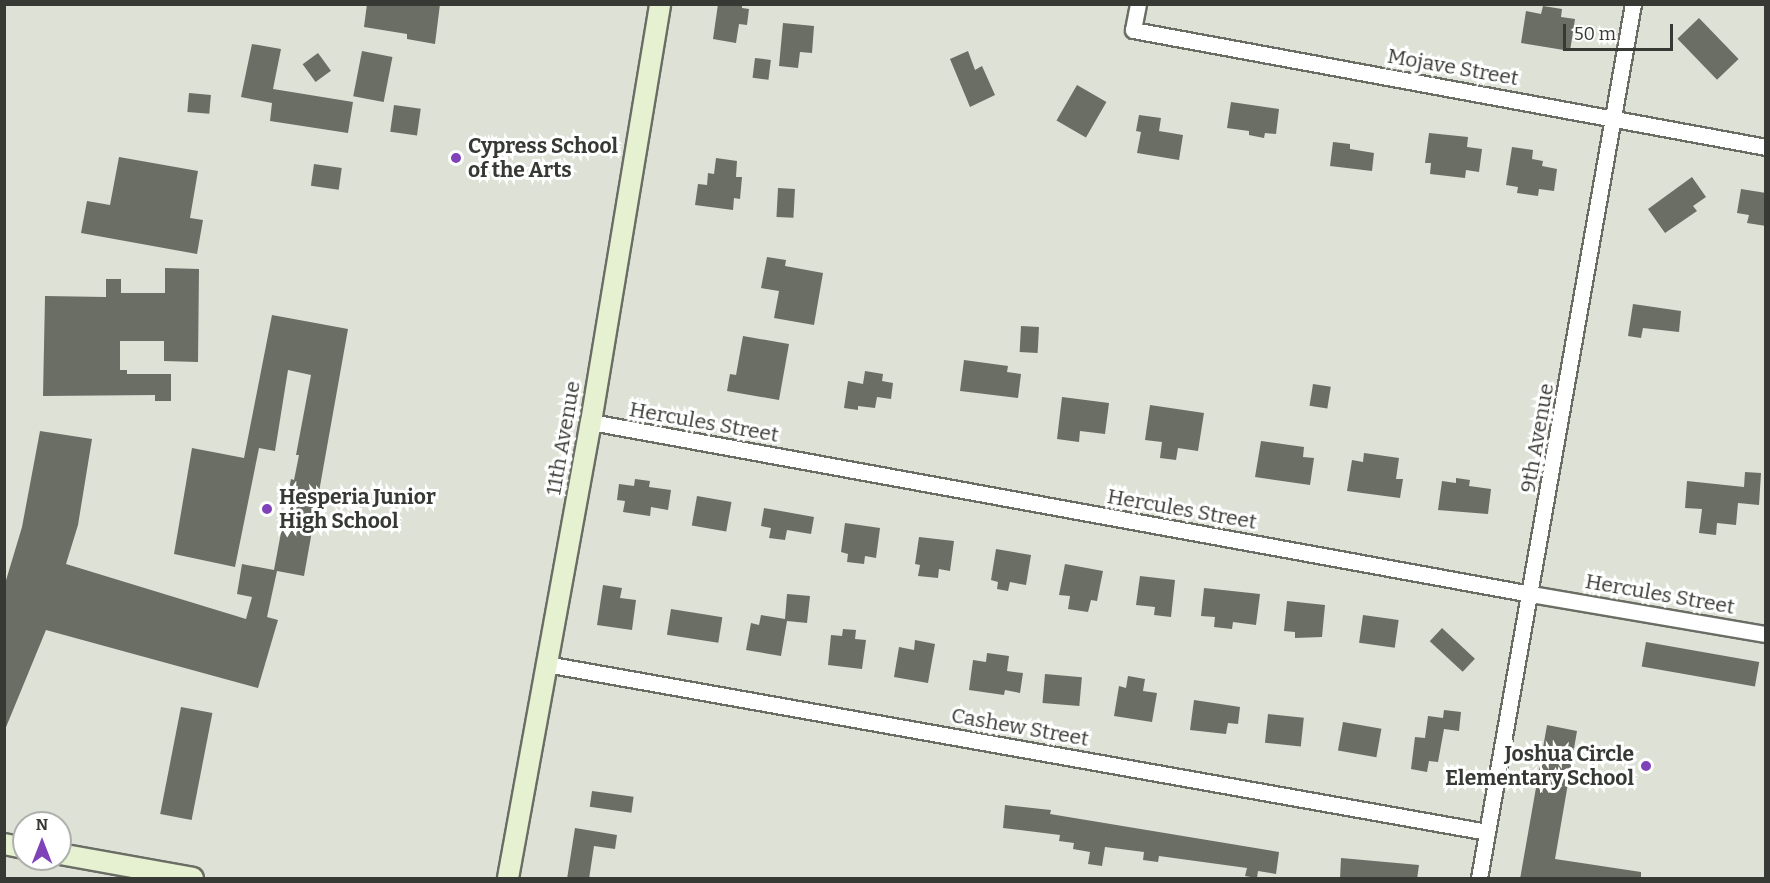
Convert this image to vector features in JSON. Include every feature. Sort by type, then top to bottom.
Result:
[{"type":"main road","name":"11th Avenue","points":[[508,879],[591,423],[660,4]]},
{"type":"main road","points":[[72,856],[193,879]]},
{"type":"street","name":"Mojave Street","points":[[1138,4],[1133,30],[1766,147]]},
{"type":"street","name":"9th Avenue","points":[[1479,879],[1531,594],[1633,4]]},
{"type":"street","name":"Hercules Street","points":[[591,423],[1531,594],[1766,634]]},
{"type":"street","name":"Cashew Street","points":[[546,664],[1487,832]]},
{"type":"building","points":[[367,4],[440,4],[435,44],[407,39],[407,34],[364,27]]},
{"type":"building","points":[[718,4],[742,4],[742,8],[749,9],[747,25],[739,24],[736,43],[713,39]]},
{"type":"building","points":[[1543,6],[1562,9],[1561,17],[1575,19],[1570,51],[1521,43],[1526,11],[1541,14]]},
{"type":"building","points":[[1699,18],[1739,59],[1717,80],[1677,39]]},
{"type":"building","points":[[783,23],[814,26],[812,53],[800,52],[798,68],[779,66]]},
{"type":"building","points":[[252,44],[281,49],[273,89],[353,102],[348,133],[270,121],[272,103],[241,97]]},
{"type":"building","points":[[362,51],[392,57],[384,102],[353,96]]},
{"type":"building","points":[[968,51],[975,70],[982,66],[995,95],[970,107],[950,59]]},
{"type":"building","points":[[318,53],[331,71],[316,82],[303,64]]},
{"type":"building","points":[[755,58],[771,60],[768,80],[753,78]]},
{"type":"building","points":[[1077,85],[1106,102],[1086,138],[1056,121]]},
{"type":"building","points":[[189,93],[211,95],[209,114],[187,112]]},
{"type":"building","points":[[1231,102],[1279,109],[1276,134],[1265,133],[1264,138],[1249,135],[1249,131],[1227,128]]},
{"type":"building","points":[[394,105],[421,109],[417,135],[390,132]]},
{"type":"building","points":[[1139,115],[1161,118],[1159,131],[1183,135],[1179,160],[1137,153],[1141,132],[1136,131]]},
{"type":"building","points":[[1429,133],[1468,137],[1467,147],[1482,149],[1479,172],[1466,170],[1465,178],[1430,174],[1431,163],[1425,163]]},
{"type":"building","points":[[1333,142],[1350,144],[1350,149],[1374,153],[1372,171],[1330,166]]},
{"type":"building","points":[[1512,147],[1533,150],[1532,159],[1543,161],[1542,166],[1557,169],[1554,191],[1539,189],[1538,196],[1517,193],[1518,187],[1506,185]]},
{"type":"building","points":[[119,157],[198,171],[190,218],[203,220],[197,254],[81,233],[87,201],[110,205]]},
{"type":"building","points":[[716,158],[737,161],[736,177],[742,177],[740,199],[734,198],[733,210],[695,205],[698,184],[707,185],[708,173],[714,174]]},
{"type":"building","points":[[314,164],[342,168],[339,190],[311,186]]},
{"type":"building","points":[[1692,177],[1706,197],[1693,206],[1697,211],[1665,233],[1648,209]]},
{"type":"building","points":[[778,188],[795,189],[793,218],[776,217]]},
{"type":"building","points":[[1741,189],[1766,193],[1766,226],[1747,223],[1749,215],[1737,213]]},
{"type":"building","points":[[767,257],[786,260],[785,266],[823,273],[814,325],[774,318],[779,291],[761,288]]},
{"type":"building","points":[[165,268],[199,269],[198,362],[164,361],[164,341],[120,341],[120,370],[127,370],[127,374],[171,374],[171,401],[155,401],[155,395],[43,396],[45,296],[106,297],[106,279],[121,279],[121,293],[165,293]]},
{"type":"building","points":[[1633,304],[1681,311],[1679,332],[1643,328],[1641,338],[1628,336]]},
{"type":"building","points":[[272,315],[348,329],[304,576],[277,571],[267,617],[278,620],[258,688],[46,630],[4,732],[4,587],[22,527],[40,431],[92,439],[78,525],[66,564],[246,619],[252,597],[237,594],[242,564],[274,570],[291,479],[294,480],[299,455],[296,455],[311,375],[288,370],[275,451],[259,448],[235,567],[174,554],[192,448],[244,458]]},
{"type":"building","points":[[1021,326],[1039,327],[1038,353],[1020,352]]},
{"type":"building","points":[[743,336],[789,344],[779,400],[727,391],[730,374],[736,375]]},
{"type":"building","points":[[964,360],[1008,366],[1007,372],[1021,374],[1018,398],[960,391]]},
{"type":"building","points":[[865,371],[883,374],[882,381],[893,383],[891,399],[877,397],[875,408],[858,406],[858,410],[844,408],[848,381],[863,384]]},
{"type":"building","points":[[1313,384],[1331,387],[1327,409],[1310,406]]},
{"type":"building","points":[[1062,397],[1109,403],[1105,434],[1080,431],[1079,442],[1057,439]]},
{"type":"building","points":[[1150,405],[1204,413],[1198,451],[1178,448],[1176,460],[1160,458],[1162,442],[1145,440]]},
{"type":"building","points":[[1261,441],[1304,447],[1303,457],[1314,458],[1310,485],[1255,477]]},
{"type":"building","points":[[1364,453],[1399,458],[1396,479],[1403,479],[1400,498],[1347,491],[1352,460],[1363,462]]},
{"type":"building","points":[[1745,472],[1761,473],[1759,505],[1738,503],[1736,525],[1717,523],[1716,535],[1699,533],[1702,509],[1685,508],[1687,481],[1744,487]]},
{"type":"building","points":[[1456,478],[1470,480],[1469,486],[1491,489],[1488,514],[1438,510],[1442,481],[1456,483]]},
{"type":"building","points":[[635,479],[650,481],[649,487],[671,490],[668,510],[651,507],[650,516],[623,512],[625,501],[617,500],[619,484],[634,486]]},
{"type":"building","points":[[697,496],[731,502],[726,532],[692,526]]},
{"type":"building","points":[[764,508],[814,517],[811,534],[787,530],[785,540],[769,538],[771,528],[761,526]]},
{"type":"building","points":[[845,523],[880,528],[876,558],[865,556],[864,564],[847,562],[848,554],[841,552]]},
{"type":"building","points":[[919,537],[954,541],[950,571],[939,569],[938,578],[918,576],[920,565],[915,564]]},
{"type":"building","points":[[996,549],[1031,555],[1026,585],[1010,582],[1008,591],[997,589],[998,582],[991,580]]},
{"type":"building","points":[[1065,564],[1103,571],[1097,601],[1091,600],[1088,612],[1068,609],[1070,596],[1059,595]]},
{"type":"building","points":[[1140,576],[1175,580],[1171,617],[1154,615],[1155,607],[1136,605]]},
{"type":"building","points":[[603,585],[622,588],[620,598],[636,600],[632,630],[597,625]]},
{"type":"building","points":[[1204,588],[1260,594],[1256,625],[1233,622],[1232,629],[1214,627],[1215,617],[1201,616]]},
{"type":"building","points":[[787,594],[810,596],[807,623],[787,621],[781,656],[746,650],[751,623],[759,625],[761,615],[785,619]]},
{"type":"building","points":[[1287,601],[1325,605],[1322,637],[1295,638],[1295,632],[1284,631]]},
{"type":"building","points":[[671,609],[722,617],[718,643],[667,635]]},
{"type":"building","points":[[1363,615],[1399,620],[1395,648],[1359,643]]},
{"type":"building","points":[[1442,628],[1475,659],[1463,672],[1430,641]]},
{"type":"building","points":[[843,629],[856,630],[855,639],[866,640],[862,669],[828,665],[831,635],[842,636]]},
{"type":"building","points":[[915,640],[935,644],[928,683],[894,677],[899,647],[914,650]]},
{"type":"building","points":[[1646,642],[1759,662],[1755,687],[1642,667]]},
{"type":"building","points":[[987,653],[1009,656],[1007,671],[1023,673],[1020,693],[1005,690],[1004,695],[969,690],[973,660],[986,662]]},
{"type":"building","points":[[1045,674],[1082,677],[1079,706],[1042,703]]},
{"type":"building","points":[[1128,676],[1145,679],[1143,691],[1157,693],[1152,722],[1114,716],[1119,686],[1126,688]]},
{"type":"building","points":[[1194,700],[1240,707],[1238,724],[1228,723],[1226,734],[1190,730]]},
{"type":"building","points":[[181,707],[212,713],[192,820],[160,814]]},
{"type":"building","points":[[1444,710],[1461,712],[1459,731],[1444,729],[1438,762],[1429,761],[1427,772],[1411,769],[1415,737],[1425,738],[1428,716],[1443,718]]},
{"type":"building","points":[[1268,714],[1304,718],[1301,747],[1265,743]]},
{"type":"building","points":[[1343,722],[1381,729],[1376,757],[1338,751]]},
{"type":"building","points":[[1547,725],[1577,731],[1555,859],[1641,872],[1641,879],[1520,879]]},
{"type":"building","points":[[592,791],[634,797],[631,813],[590,807]]},
{"type":"building","points":[[1005,805],[1051,810],[1050,814],[1279,852],[1276,874],[1258,871],[1257,878],[1245,876],[1247,868],[1159,856],[1158,862],[1143,860],[1144,852],[1105,847],[1102,866],[1088,864],[1090,852],[1073,849],[1074,843],[1059,841],[1060,835],[1003,828]]},
{"type":"building","points":[[575,828],[617,835],[615,849],[594,846],[589,879],[567,879]]},
{"type":"building","points":[[1341,858],[1419,865],[1417,879],[1340,879]]},
{"type":"place","name":"Cypress School of the Arts","points":[[456,158]]},
{"type":"place","name":"Hesperia Junior High School","points":[[267,509]]},
{"type":"place","name":"Joshua Circle Elementary School","points":[[1646,766]]}]
